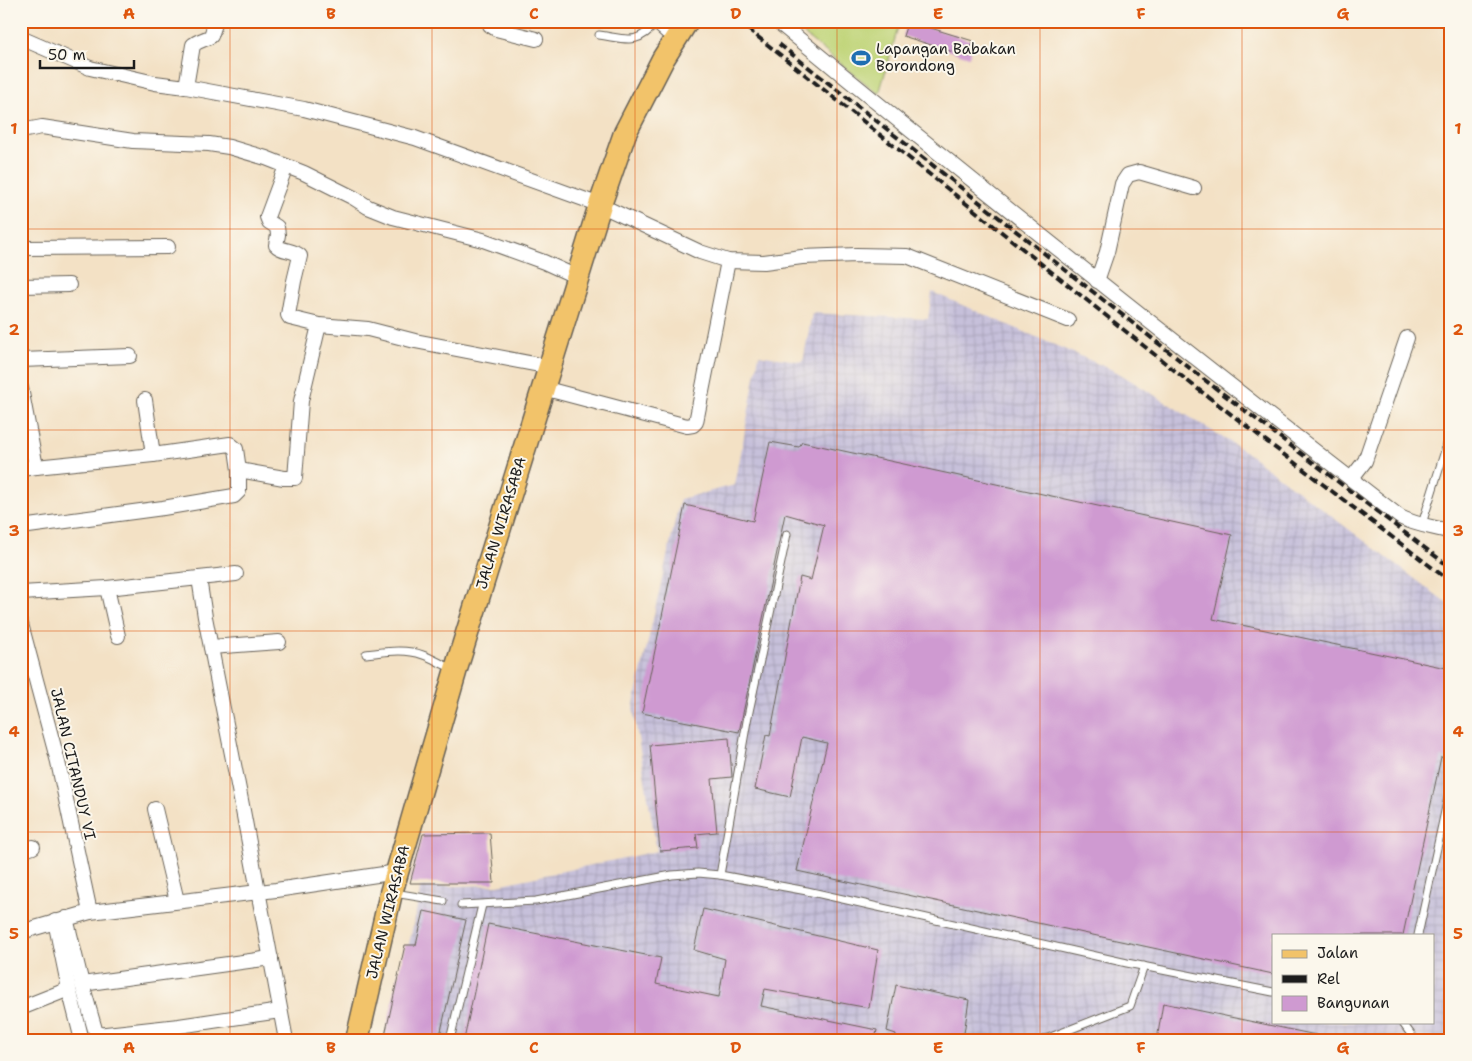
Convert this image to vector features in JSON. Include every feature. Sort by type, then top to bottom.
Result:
[{"type":"main road","name":"JALAN WIRASABA","points":[[357,1040],[394,882],[456,669],[577,277],[625,133],[663,59],[681,29]]},
{"type":"street","points":[[186,87],[193,45],[211,36],[216,21]]},
{"type":"street","points":[[489,21],[490,25],[496,29],[536,39]]},
{"type":"street","points":[[658,21],[681,29]]},
{"type":"street","points":[[777,21],[1097,281],[1400,517],[1410,522],[1451,532]]},
{"type":"street","points":[[21,38],[90,68],[156,83],[304,109],[415,138],[600,206],[700,252],[728,261],[764,262],[802,257],[857,255],[907,256],[1068,320]]},
{"type":"street","points":[[21,130],[42,128],[132,141],[209,144],[252,154],[304,173],[368,207],[393,217],[484,240],[544,262],[577,277]]},
{"type":"street","points":[[286,166],[267,217],[277,227],[276,245],[300,256],[288,316],[296,320],[319,325],[368,329],[415,341],[550,367]]},
{"type":"street","points":[[1097,281],[1113,230],[1122,184],[1128,175],[1138,172],[1194,188]]},
{"type":"street","points":[[21,248],[168,247]]},
{"type":"street","points":[[543,388],[687,426],[693,425],[696,422],[728,261]]},
{"type":"street","points":[[21,286],[70,285]]},
{"type":"street","points":[[239,470],[284,478],[295,478],[301,401],[319,325]]},
{"type":"street","points":[[1352,479],[1365,461],[1407,338]]},
{"type":"street","points":[[21,360],[130,356]]},
{"type":"street","points":[[21,388],[36,466]]},
{"type":"street","points":[[145,400],[153,456]]},
{"type":"street","points":[[21,469],[36,466],[153,456],[230,444],[236,449],[239,491],[234,496],[163,508],[21,527]]},
{"type":"street","points":[[21,593],[107,588],[236,574]]},
{"type":"street","points":[[199,578],[286,1040]]},
{"type":"street","points":[[107,588],[118,636]]},
{"type":"street","name":"JALAN CITANDUY VI","points":[[21,624],[58,762],[90,912]]},
{"type":"street","points":[[211,647],[279,642]]},
{"type":"street","points":[[155,809],[177,901]]},
{"type":"street","points":[[21,932],[90,912],[259,891],[394,882]]},
{"type":"street","points":[[60,920],[76,986],[82,1040]]},
{"type":"street","points":[[21,1008],[76,986],[271,958]]},
{"type":"street","points":[[76,986],[98,1038],[280,1011]]},
{"type":"lane","points":[[599,35],[632,40],[650,30],[658,21]]},
{"type":"lane","points":[[1422,524],[1448,441]]},
{"type":"lane","points":[[720,875],[747,721],[787,534]]},
{"type":"lane","points":[[366,654],[396,650],[410,651],[422,654],[456,669]]},
{"type":"lane","points":[[1418,934],[1451,786]]},
{"type":"lane","points":[[461,905],[536,901],[672,875],[698,873],[720,875],[807,891],[1117,961],[1272,992]]},
{"type":"lane","points":[[394,882],[443,901]]},
{"type":"lane","points":[[450,1040],[482,905]]},
{"type":"lane","points":[[1043,1040],[1130,1006],[1144,966]]},
{"type":"lane","points":[[1403,1024],[1415,1040]]},
{"type":"shaded area","points":[[932,292],[1117,372],[1246,452],[1451,606],[1451,1040],[388,1040],[420,887],[498,885],[657,851],[633,708],[680,499],[735,485],[759,355],[803,362],[812,313],[928,319]]},
{"type":"green space","name":"Lapangan Babakan Borondong","points":[[787,21],[900,21],[879,94]]},
{"type":"building","points":[[908,21],[973,41],[969,57],[903,36]]},
{"type":"building","points":[[770,442],[799,447],[802,442],[1232,535],[1213,619],[1451,669],[1451,759],[1441,757],[1403,934],[1272,934],[1272,974],[797,871],[827,743],[802,737],[790,797],[755,789],[766,735],[770,736],[800,577],[811,580],[824,525],[785,514],[739,732],[642,713],[685,505],[753,521]]},
{"type":"building","points":[[729,738],[732,777],[712,779],[717,832],[696,834],[698,848],[660,851],[650,745]]},
{"type":"building","points":[[490,833],[494,883],[410,883],[423,834]]},
{"type":"building","points":[[703,909],[878,950],[869,1008],[765,989],[761,1006],[877,1030],[875,1040],[464,1040],[488,924],[661,958],[656,984],[719,997],[725,959],[694,950]]},
{"type":"building","points":[[424,911],[466,920],[439,1040],[384,1040],[405,945],[416,945]]},
{"type":"building","points":[[896,985],[969,1000],[963,1040],[895,1040],[896,1034],[887,1031]]},
{"type":"building","points":[[1163,1003],[1316,1035],[1316,1040],[1157,1040]]},
{"type":"railway","points":[[738,21],[1194,386],[1451,582]]},
{"type":"railway","points":[[779,44],[1201,377],[1451,568]]},
{"type":"place","name":"Lapangan Babakan Borondong","points":[[861,58]]}]
